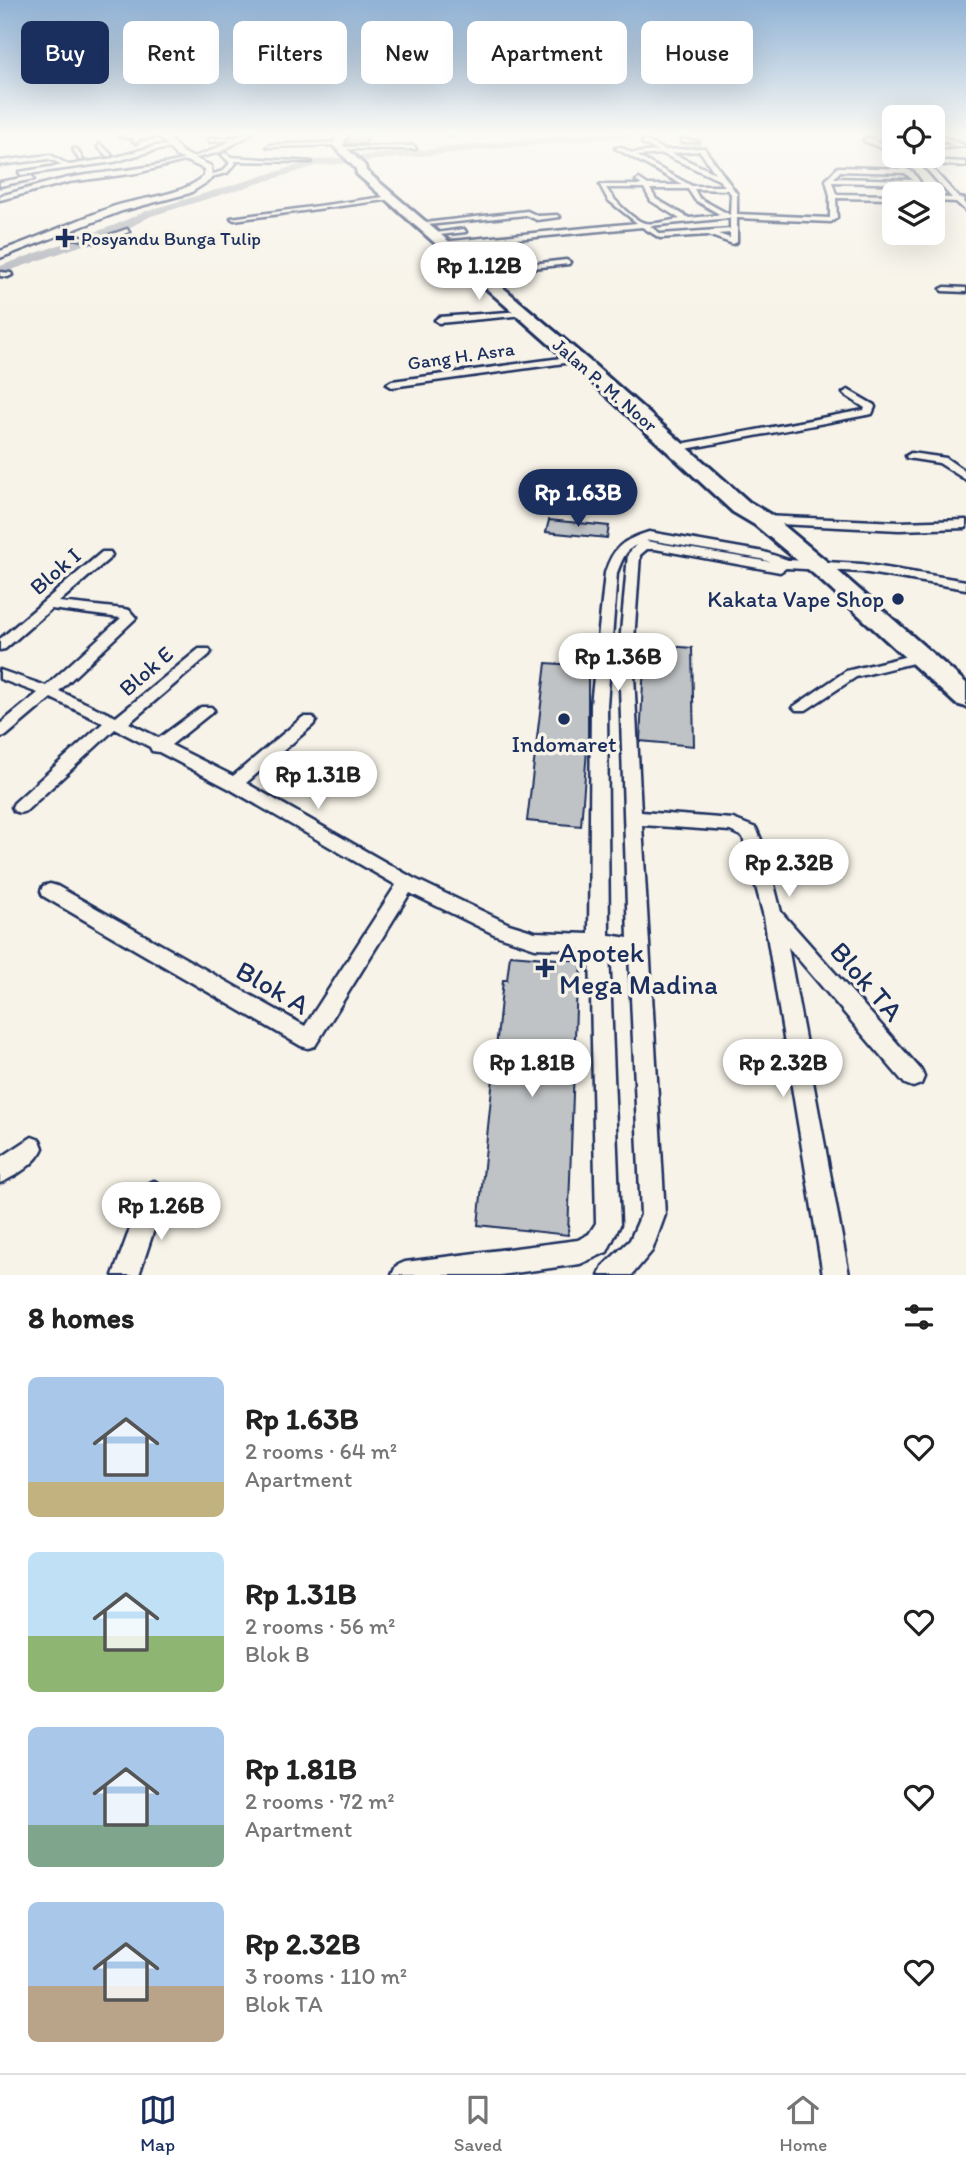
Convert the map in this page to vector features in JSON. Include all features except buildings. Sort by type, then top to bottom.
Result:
[{"type":"highway","name":"Jalan P. M. Noor","points":[[386,192],[479,267],[524,311],[755,509],[760,518]]},
{"type":"highway","name":"Jalan P. M. Noor","points":[[398,202],[440,236],[576,359],[674,439],[740,507],[760,518],[818,566],[966,698]]},
{"type":"street","points":[[0,198],[20,192]]},
{"type":"street","points":[[0,255],[98,214],[181,192]]},
{"type":"street","points":[[606,192],[610,200],[663,237],[734,231]]},
{"type":"street","points":[[649,192],[653,200],[688,221]]},
{"type":"street","points":[[692,192],[696,199],[730,217]]},
{"type":"street","points":[[729,242],[733,242],[734,231],[730,217],[733,192]]},
{"type":"street","points":[[440,236],[645,225],[730,217],[831,220],[834,218],[833,195],[882,197]]},
{"type":"street","points":[[962,200],[966,209]]},
{"type":"street","points":[[303,215],[398,202]]},
{"type":"street","points":[[234,218],[398,202]]},
{"type":"street","points":[[440,236],[508,215],[556,217]]},
{"type":"street","points":[[55,234],[97,241],[127,231]]},
{"type":"street","points":[[440,236],[464,231]]},
{"type":"street","points":[[710,233],[729,242],[737,250]]},
{"type":"street","points":[[479,267],[501,265],[514,268],[566,262]]},
{"type":"street","points":[[945,289],[965,291]]},
{"type":"street","points":[[439,320],[524,311]]},
{"type":"street","name":"Gang H. Asra","points":[[392,384],[576,359]]},
{"type":"street","points":[[674,439],[868,412],[870,407],[848,393]]},
{"type":"street","points":[[911,456],[937,458],[966,477]]},
{"type":"street","points":[[760,518],[899,526],[966,524]]},
{"type":"street","points":[[612,1275],[626,1264],[647,1240],[653,1215],[626,655],[632,563],[638,543]]},
{"type":"street","points":[[405,1275],[580,1252],[598,1243],[608,1225],[599,942],[599,705],[611,573],[618,552],[638,543],[780,568],[788,564],[862,568],[966,585]]},
{"type":"street","name":"Blok I","points":[[0,646],[106,555]]},
{"type":"street","points":[[0,732],[49,692],[124,623],[129,615],[48,605]]},
{"type":"street","name":"Blok E","points":[[20,807],[116,723],[204,652]]},
{"type":"street","points":[[801,707],[851,674],[920,657]]},
{"type":"street","points":[[0,674],[49,692],[116,723],[234,785],[407,883],[503,930],[535,940],[599,942],[638,947]]},
{"type":"street","points":[[158,747],[205,710]]},
{"type":"street","points":[[234,785],[308,721]]},
{"type":"street","name":"Blok TA","points":[[635,818],[733,825],[750,834],[772,915],[913,1077]]},
{"type":"street","name":"Blok A","points":[[50,891],[308,1039],[407,883]]},
{"type":"street","points":[[772,915],[836,1275]]},
{"type":"street","points":[[0,1172],[32,1148]]},
{"type":"street","points":[[126,1275],[154,1193]]},
{"type":"waterway","points":[[0,270],[119,228],[147,214],[218,192]]},
{"type":"place","name":"Posyandu Bunga Tulip","points":[[65,238]]},
{"type":"place","name":"Kakata Vape Shop","points":[[898,599]]},
{"type":"place","name":"Indomaret","points":[[564,719]]},
{"type":"place","name":"Apotek Mega Madina","points":[[545,968]]}]
